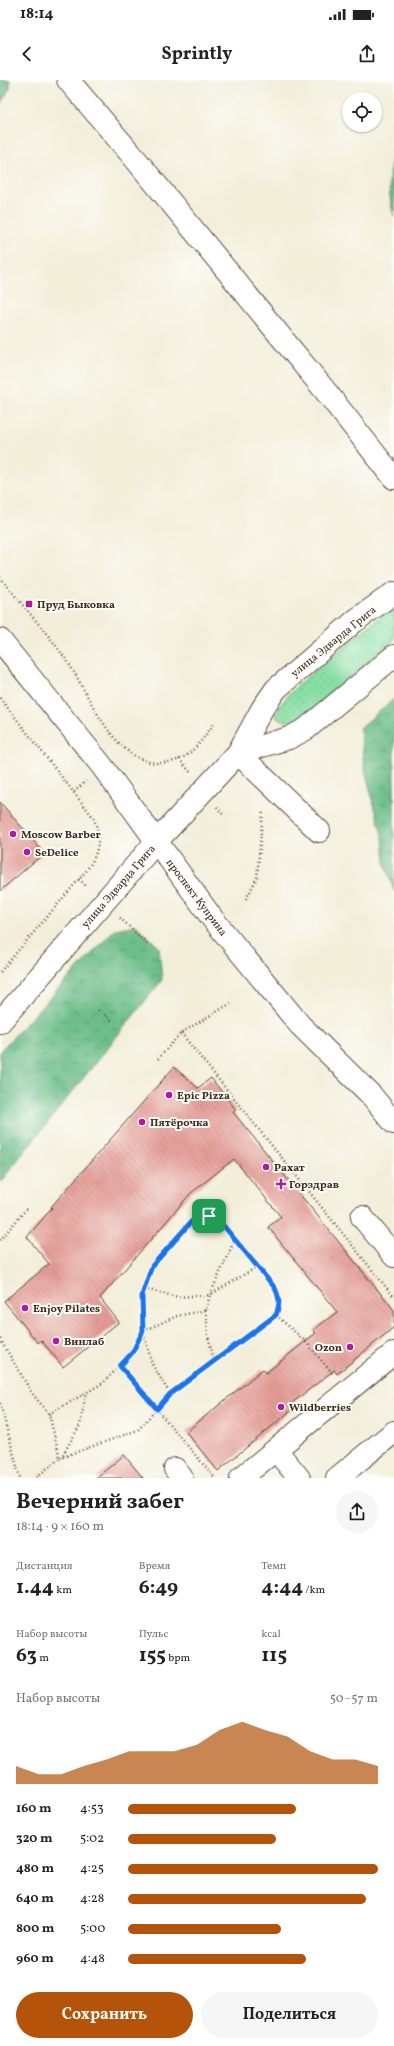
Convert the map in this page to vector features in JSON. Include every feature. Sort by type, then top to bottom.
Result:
[{"type":"street","points":[[68,80],[147,173],[348,419],[394,478]]},
{"type":"street","name":"улица Эдварда Грига","points":[[0,1022],[156,842],[238,753],[262,709],[276,689],[356,620],[394,593]]},
{"type":"street","name":"проспект Куприна","points":[[0,640],[102,766],[212,918],[300,1025],[371,1094],[394,1123]]},
{"type":"street","points":[[319,831],[238,753],[289,738],[306,729],[394,656]]},
{"type":"street","points":[[362,1217],[394,1256]]},
{"type":"street","points":[[241,1478],[394,1353]]},
{"type":"street","points":[[337,1478],[394,1432]]},
{"type":"street","points":[[276,1450],[299,1478]]},
{"type":"path","points":[[0,577],[65,658],[99,717],[129,752],[139,759],[150,763],[163,763],[175,761],[186,756],[215,723]]},
{"type":"path","points":[[0,698],[93,817],[97,826],[99,842],[94,860],[86,871],[0,972]]},
{"type":"path","points":[[246,899],[257,878],[263,810]]},
{"type":"path","points":[[158,1059],[181,1033],[233,1002]]},
{"type":"path","points":[[98,1010],[114,1022]]},
{"type":"path","points":[[181,1033],[394,1297]]},
{"type":"path","points":[[0,1240],[28,1207]]},
{"type":"path","points":[[35,1478],[60,1458],[138,1430],[170,1394],[276,1315],[280,1298],[275,1288],[218,1219],[209,1216],[199,1216],[191,1222],[152,1266],[142,1295],[143,1331],[152,1364],[170,1394]]},
{"type":"path","points":[[214,1361],[208,1336],[206,1310],[210,1295],[235,1239]]},
{"type":"path","points":[[144,1289],[178,1297],[210,1295],[257,1267]]},
{"type":"path","points":[[49,1414],[103,1383],[132,1353],[143,1331],[178,1316],[206,1310]]},
{"type":"path","points":[[276,1315],[306,1342],[347,1392]]},
{"type":"path","points":[[0,1339],[32,1393],[49,1414],[60,1458]]},
{"type":"path","points":[[120,1366],[215,1478]]},
{"type":"path","points":[[60,1458],[80,1425],[86,1393]]},
{"type":"path","points":[[0,1403],[20,1478]]},
{"type":"green space","points":[[0,80],[10,80],[10,88],[0,105]]},
{"type":"green space","points":[[394,149],[394,216],[390,198],[389,182],[390,166]]},
{"type":"green space","points":[[394,607],[394,640],[305,714],[288,721],[283,721],[275,716],[289,694],[302,682],[357,635]]},
{"type":"green space","points":[[394,699],[394,892],[385,863],[383,839],[364,766],[360,728]]},
{"type":"green space","points":[[135,925],[159,947],[162,980],[0,1182],[0,1051],[115,929]]},
{"type":"building","points":[[0,802],[44,853],[0,891]]},
{"type":"building","points":[[174,1067],[198,1088],[211,1078],[236,1110],[233,1112],[394,1310],[394,1327],[337,1374],[334,1370],[291,1404],[294,1408],[218,1471],[186,1432],[263,1369],[266,1373],[316,1333],[313,1330],[337,1312],[268,1227],[281,1217],[234,1159],[191,1193],[100,1298],[119,1322],[63,1367],[41,1340],[38,1343],[4,1301],[49,1264],[27,1237],[52,1208],[51,1207]]},
{"type":"building","points":[[124,1455],[143,1478],[96,1478]]},
{"type":"place","name":"Пруд Быковка","points":[[29,604]]},
{"type":"place","name":"Moscow Barber","points":[[13,834]]},
{"type":"place","name":"SeDelice","points":[[27,852]]},
{"type":"place","name":"Epic Pizza","points":[[169,1095]]},
{"type":"place","name":"Пятёрочка","points":[[142,1122]]},
{"type":"place","name":"Рахат","points":[[266,1167]]},
{"type":"place","name":"Горздрав","points":[[281,1184]]},
{"type":"place","name":"Enjoy Pilates","points":[[25,1308]]},
{"type":"place","name":"Винлаб","points":[[56,1341]]},
{"type":"place","name":"Ozon","points":[[350,1347]]},
{"type":"place","name":"Wildberries","points":[[281,1407]]},
{"type":"route","points":[[199,1216],[209,1216],[218,1219],[275,1288],[280,1298],[280,1306],[276,1315],[170,1394],[157,1409],[120,1366],[132,1353],[143,1331],[142,1295],[152,1266],[191,1222],[199,1216]]}]
